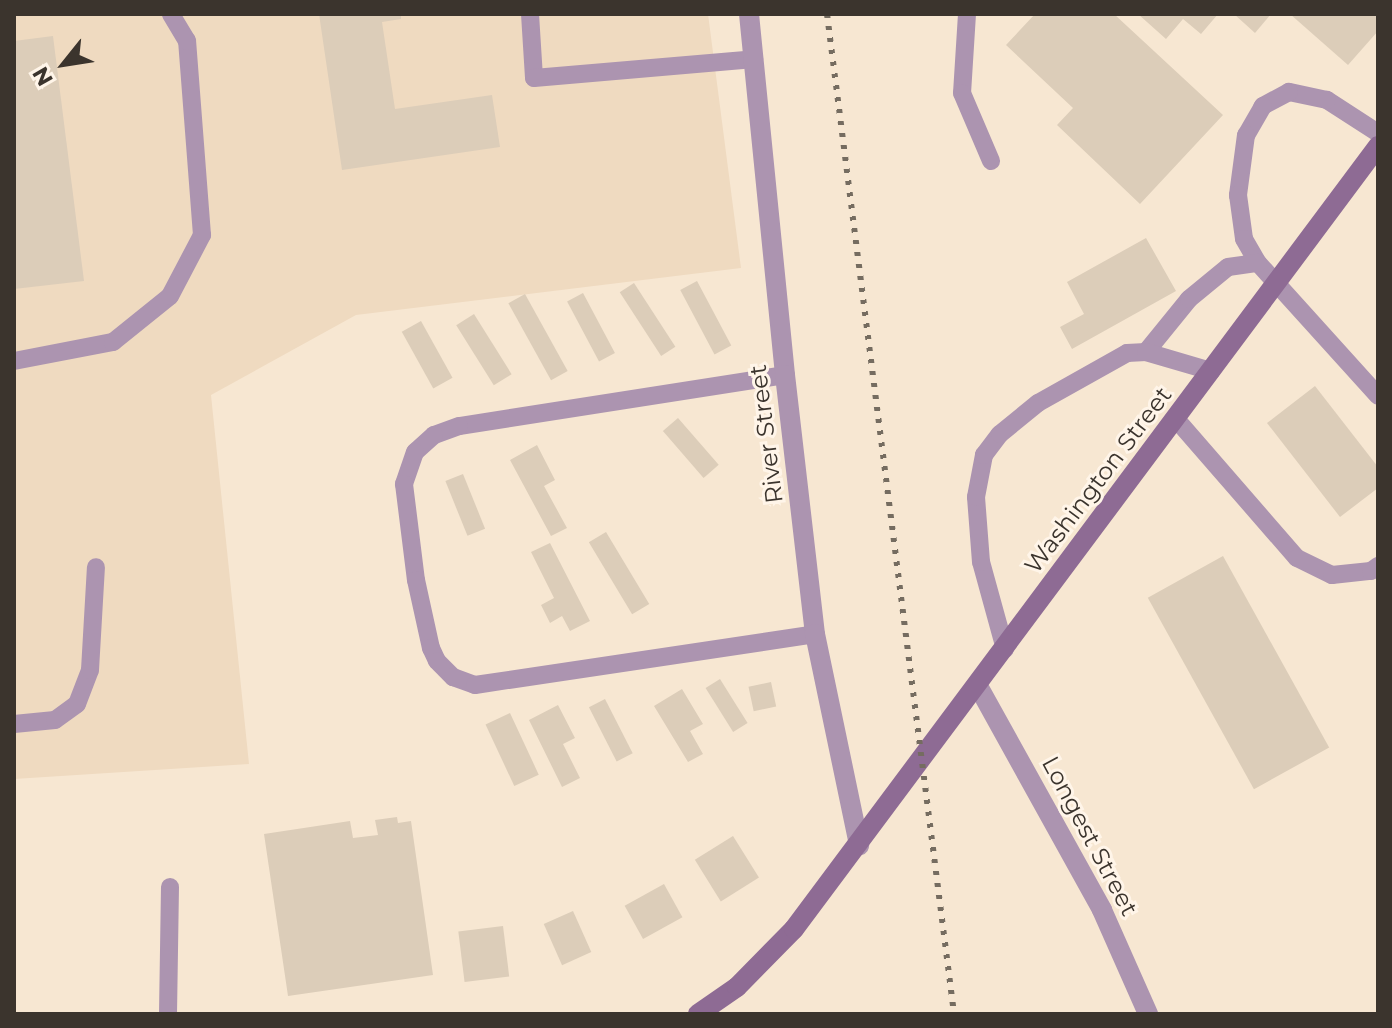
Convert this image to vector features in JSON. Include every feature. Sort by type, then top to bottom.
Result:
[{"type":"street","name":"River Street","points":[[749,14],[785,375],[815,634],[859,845]]},
{"type":"street","name":"Washington Street","points":[[698,1014],[737,987],[765,962],[859,845],[1378,146]]},
{"type":"street","name":"Longest Street","points":[[978,686],[1102,910],[1148,1014]]},
{"type":"lane","points":[[14,361],[113,342],[170,296],[202,235],[187,41],[171,14]]},
{"type":"lane","points":[[530,14],[534,78],[754,59]]},
{"type":"lane","points":[[967,14],[962,93],[991,161]]},
{"type":"lane","points":[[1378,133],[1327,100],[1289,92],[1263,106],[1246,135],[1238,195],[1244,239],[1258,263],[1378,396]]},
{"type":"lane","points":[[1146,352],[1189,299],[1228,267],[1258,263]]},
{"type":"lane","points":[[1005,649],[981,562],[976,497],[984,455],[1000,434],[1038,403],[1127,353],[1146,352],[1211,371]]},
{"type":"lane","points":[[785,375],[459,426],[434,435],[415,452],[404,484],[416,580],[431,648],[437,661],[453,677],[475,685],[815,634]]},
{"type":"lane","points":[[1176,419],[1297,558],[1332,575],[1371,571],[1378,566]]},
{"type":"lane","points":[[14,724],[55,720],[77,704],[90,670],[96,567]]},
{"type":"lane","points":[[168,1014],[170,887]]},
{"type":"shaded area","points":[[14,14],[708,14],[741,268],[356,315],[211,395],[249,764],[14,779]]},
{"type":"building","points":[[319,14],[401,14],[401,19],[382,22],[395,109],[492,95],[500,147],[342,170]]},
{"type":"building","points":[[1035,14],[1114,14],[1223,115],[1140,204],[1057,125],[1073,108],[1006,45]]},
{"type":"building","points":[[1138,14],[1218,14],[1201,34],[1183,19],[1166,39]]},
{"type":"building","points":[[1234,14],[1271,14],[1255,33]]},
{"type":"building","points":[[1290,14],[1378,14],[1378,31],[1348,65]]},
{"type":"building","points":[[53,36],[84,281],[14,289],[14,41]]},
{"type":"building","points":[[1146,238],[1176,291],[1072,349],[1060,327],[1084,314],[1067,282]]},
{"type":"building","points":[[697,281],[731,345],[714,354],[680,290]]},
{"type":"building","points":[[634,283],[675,347],[661,356],[620,292]]},
{"type":"building","points":[[583,293],[615,353],[599,361],[567,301]]},
{"type":"building","points":[[525,294],[568,371],[551,380],[508,303]]},
{"type":"building","points":[[474,314],[512,374],[494,385],[456,325]]},
{"type":"building","points":[[421,321],[453,378],[433,389],[402,332]]},
{"type":"building","points":[[1315,386],[1378,467],[1378,488],[1340,517],[1267,423]]},
{"type":"building","points":[[678,418],[719,465],[704,478],[663,431]]},
{"type":"building","points":[[537,445],[555,480],[544,486],[567,528],[551,536],[510,460]]},
{"type":"building","points":[[463,474],[485,529],[467,536],[445,481]]},
{"type":"building","points":[[606,532],[649,604],[632,614],[589,542]]},
{"type":"building","points":[[550,543],[590,621],[570,631],[562,616],[550,623],[541,605],[554,598],[531,552]]},
{"type":"building","points":[[1223,556],[1329,748],[1254,789],[1148,598]]},
{"type":"building","points":[[720,679],[748,723],[733,732],[706,688]]},
{"type":"building","points":[[771,682],[776,706],[754,711],[749,687]]},
{"type":"building","points":[[682,689],[703,724],[690,731],[703,754],[688,762],[654,706]]},
{"type":"building","points":[[605,699],[633,753],[617,762],[589,707]]},
{"type":"building","points":[[558,705],[575,738],[563,744],[580,778],[562,787],[529,720]]},
{"type":"building","points":[[510,713],[539,775],[514,786],[486,724]]},
{"type":"building","points":[[397,817],[398,823],[411,821],[433,975],[288,996],[264,834],[350,821],[353,838],[378,835],[375,820]]},
{"type":"building","points":[[733,836],[759,878],[721,901],[695,860]]},
{"type":"building","points":[[664,884],[682,917],[643,939],[625,906]]},
{"type":"building","points":[[573,911],[591,952],[562,965],[544,924]]},
{"type":"building","points":[[503,926],[509,977],[465,982],[458,931]]},
{"type":"railway","points":[[827,14],[954,1014]]}]
